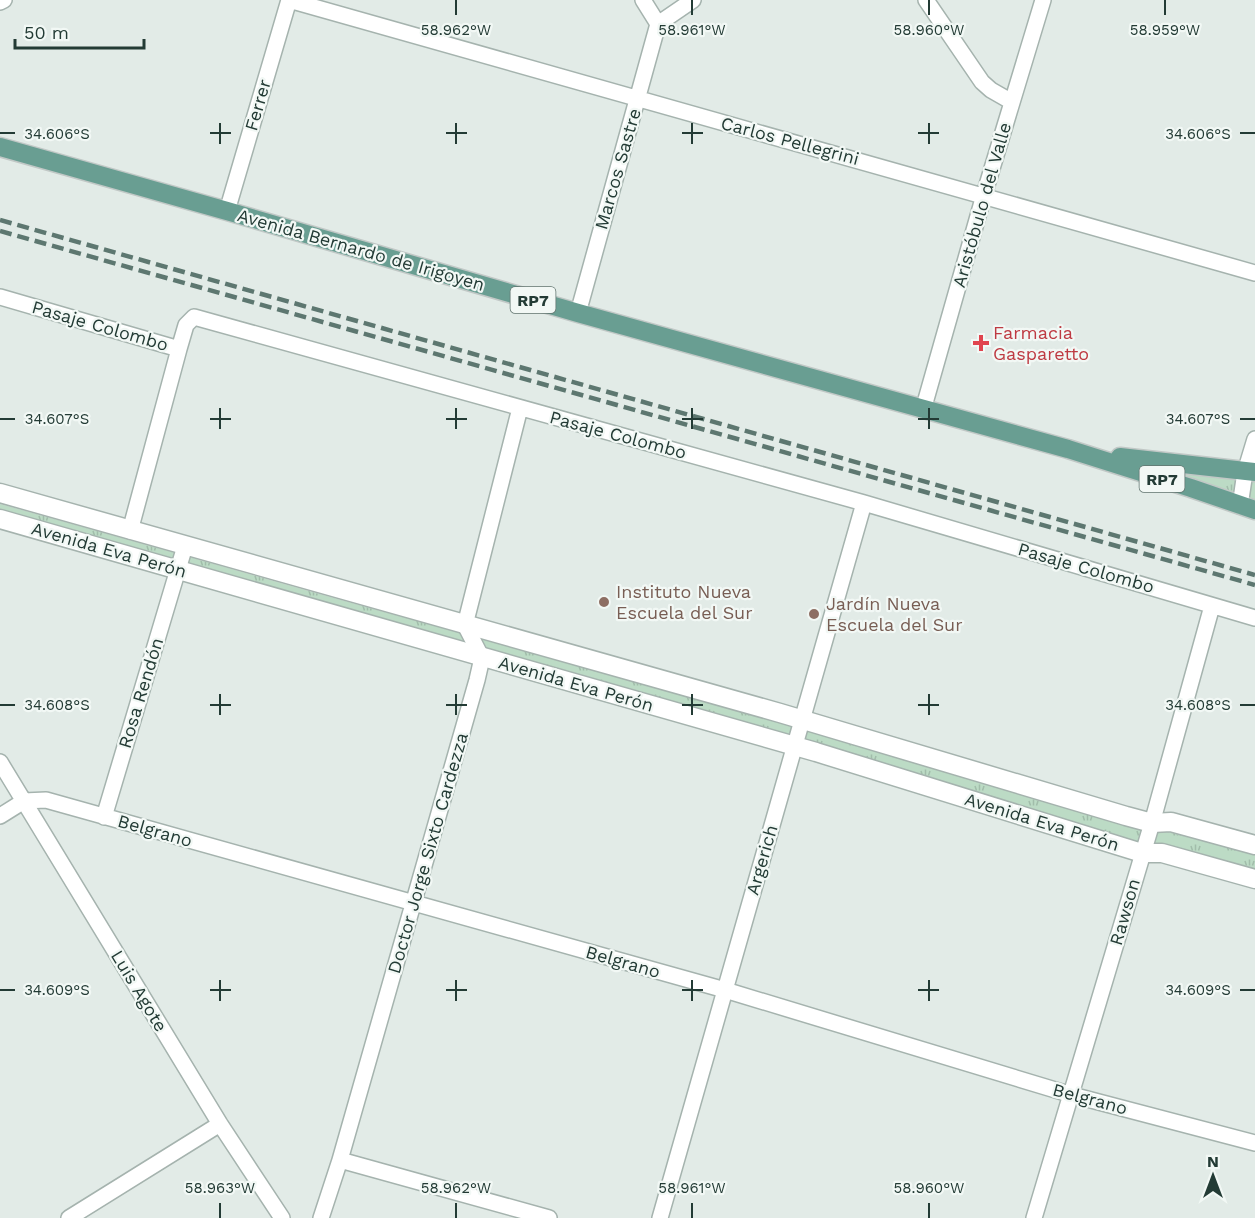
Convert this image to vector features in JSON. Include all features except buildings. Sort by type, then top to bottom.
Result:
[{"type":"main road","name":"Avenida Bernardo de Irigoyen","points":[[0,147],[578,313],[1068,449]]},
{"type":"main road","name":"RP7","points":[[1068,449],[1250,472]]},
{"type":"main road","name":"RP7","points":[[1068,449],[1247,508]]},
{"type":"street","name":"Carlos Pellegrini","points":[[289,0],[1255,273]]},
{"type":"street","name":"Ferrer","points":[[227,211],[289,0]]},
{"type":"street","points":[[643,0],[658,24],[693,0]]},
{"type":"street","points":[[926,0],[982,82],[1012,102]]},
{"type":"street","name":"Aristóbulo del Valle","points":[[923,410],[1042,0]]},
{"type":"street","name":"Marcos Sastre","points":[[578,313],[658,24]]},
{"type":"street","name":"Pasaje Colombo","points":[[0,297],[179,349],[186,325],[194,317],[864,503],[1255,618]]},
{"type":"street","points":[[130,531],[179,349]]},
{"type":"street","points":[[482,658],[465,625],[520,408]]},
{"type":"street","points":[[1247,508],[1255,439]]},
{"type":"street","name":"Avenida Eva Perón","points":[[0,493],[802,719],[1152,823],[1171,822],[1255,845]]},
{"type":"street","name":"Argerich","points":[[660,1218],[864,503]]},
{"type":"street","name":"Avenida Eva Perón","points":[[0,519],[794,746],[1142,853],[1162,853],[1255,879]]},
{"type":"street","name":"Rosa Rendón","points":[[104,817],[185,546]]},
{"type":"street","name":"Rawson","points":[[1034,1218],[1152,823],[1212,606]]},
{"type":"street","name":"Doctor Jorge Sixto Cardezza","points":[[321,1218],[414,903],[482,658]]},
{"type":"street","name":"Luis Agote","points":[[0,762],[220,1124],[282,1218]]},
{"type":"street","name":"Belgrano","points":[[24,801],[46,800],[725,990],[1072,1095],[1255,1143]]},
{"type":"street","points":[[0,816],[24,801]]},
{"type":"street","points":[[69,1218],[220,1124]]},
{"type":"street","points":[[340,1160],[549,1218]]},
{"type":"green space","points":[[1144,460],[1255,472],[1255,510],[1240,506]]},
{"type":"green space","points":[[0,504],[1255,855],[1255,874],[1112,838],[0,515]]},
{"type":"railway","points":[[0,220],[1255,575]]},
{"type":"railway","points":[[0,231],[1255,585]]},
{"type":"place","name":"Farmacia Gasparetto","points":[[981,343]]},
{"type":"place","name":"Instituto Nueva Escuela del Sur","points":[[604,602]]},
{"type":"place","name":"Jardín Nueva Escuela del Sur","points":[[814,614]]}]
